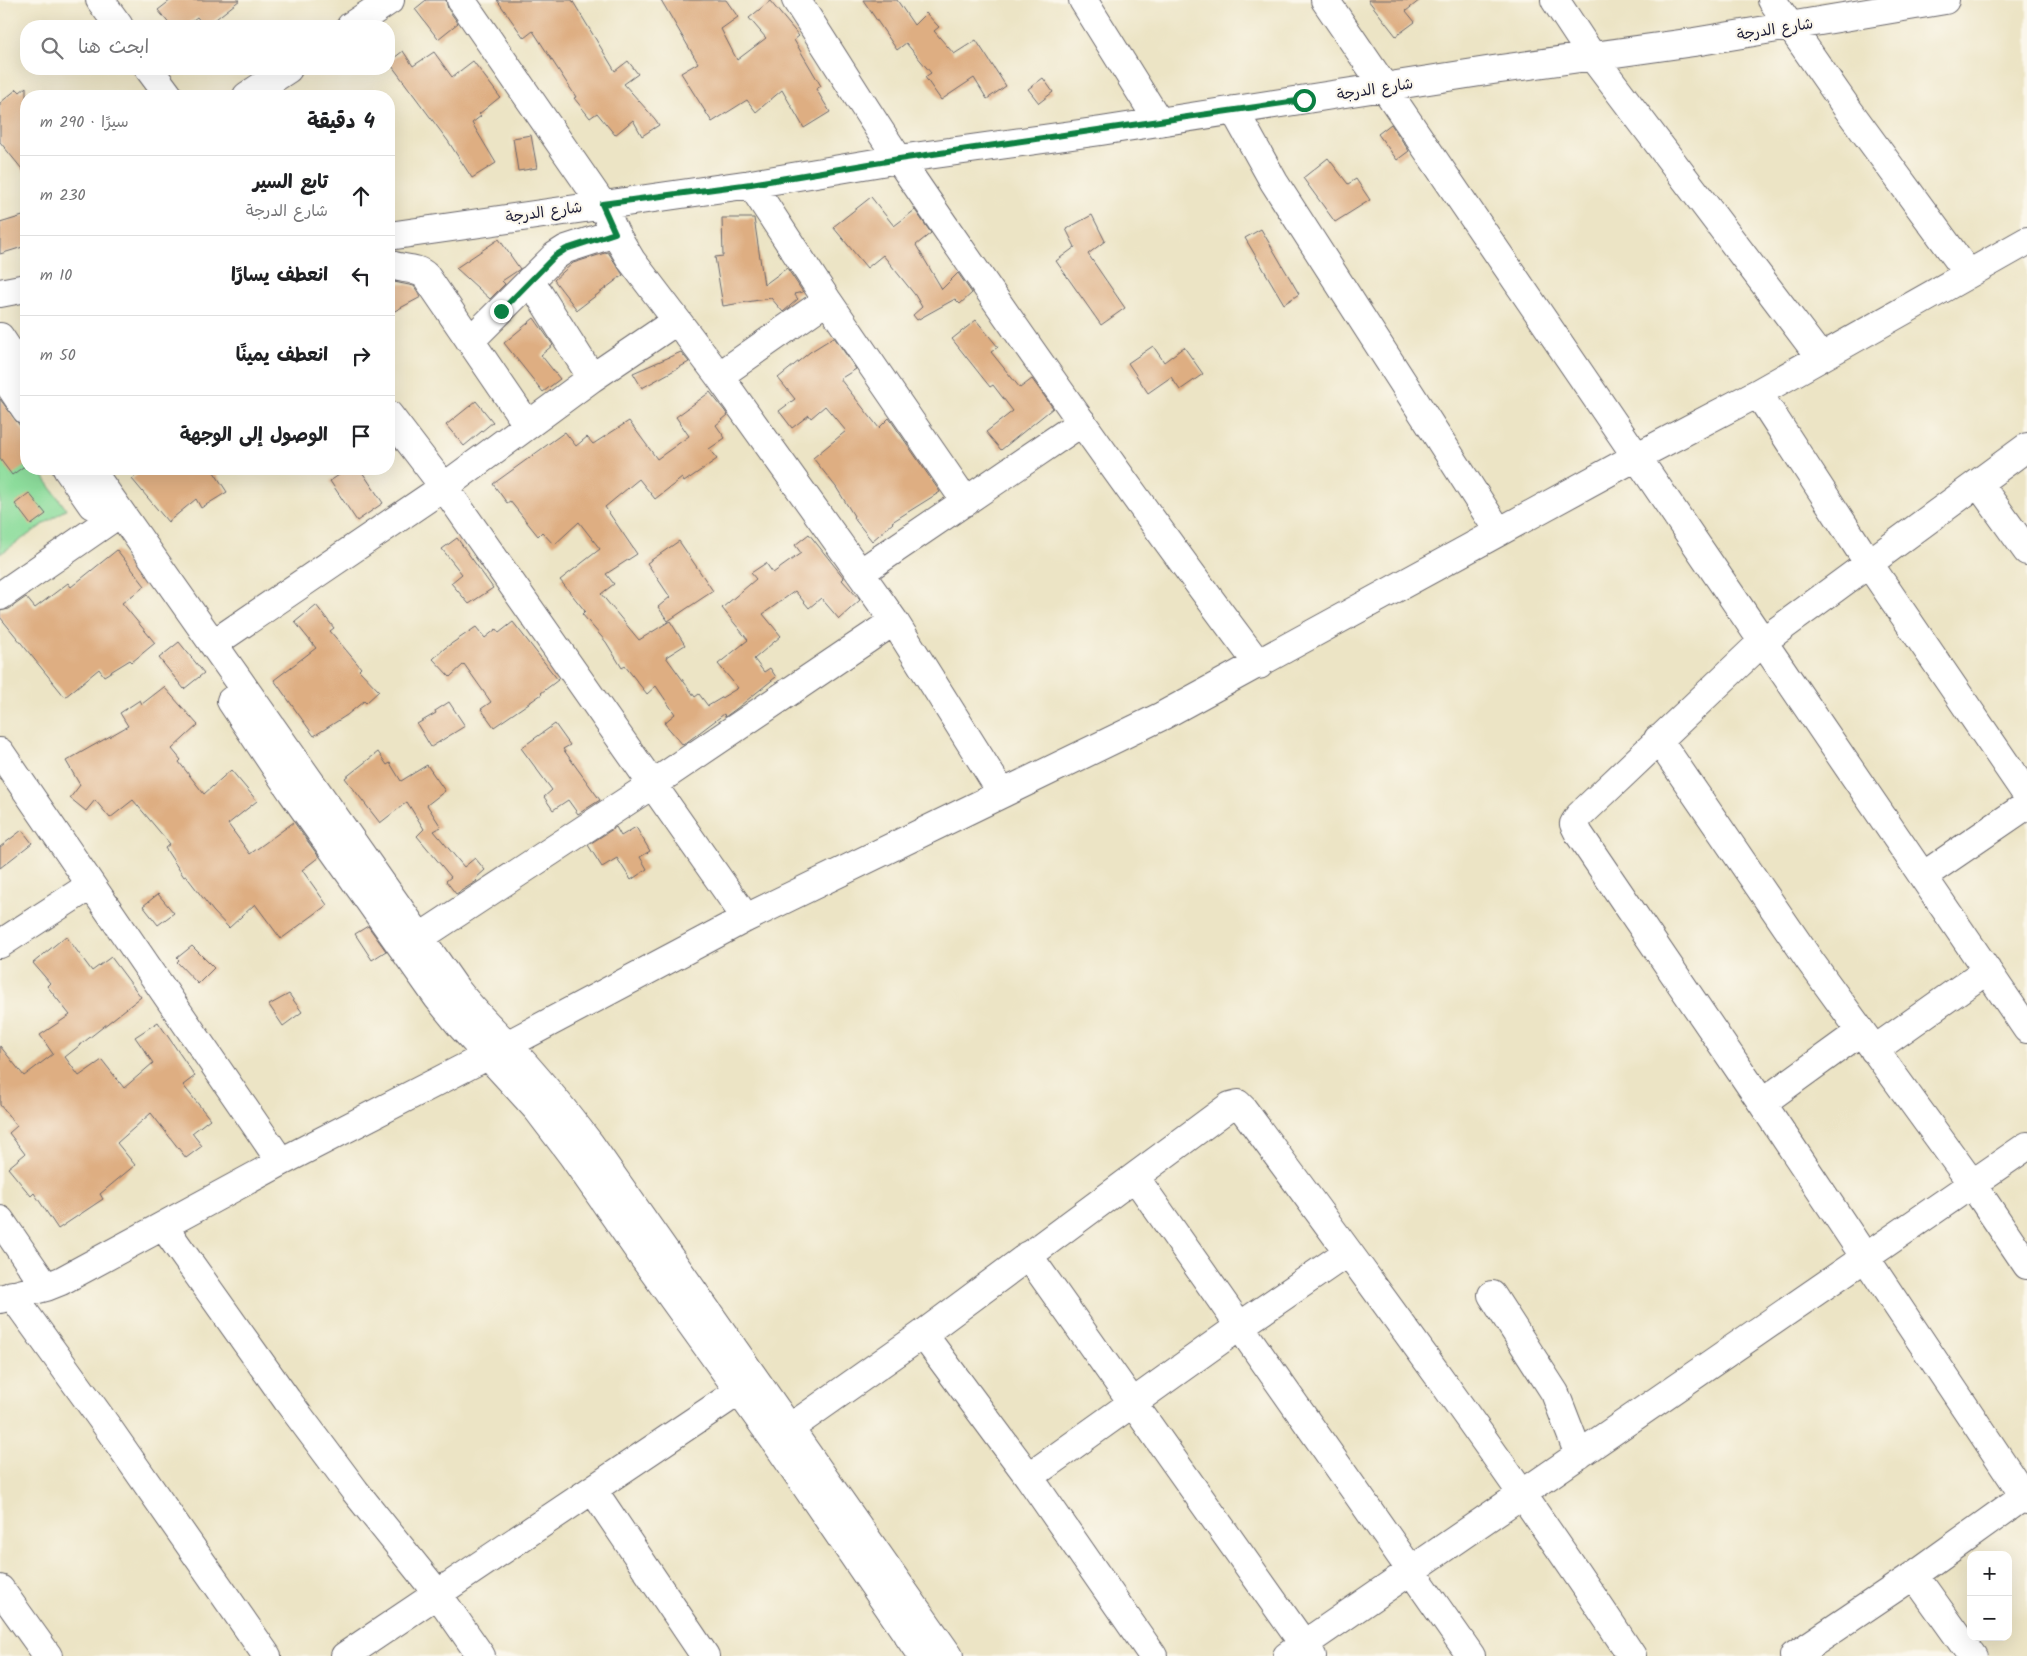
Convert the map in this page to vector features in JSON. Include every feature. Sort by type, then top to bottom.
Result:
[{"type":"street","points":[[100,0],[115,20]]},
{"type":"street","points":[[360,20],[390,0]]},
{"type":"street","points":[[461,0],[602,204],[615,233],[631,260],[719,376],[894,621],[1002,793]]},
{"type":"street","points":[[796,0],[899,159],[1166,541],[1258,664]]},
{"type":"street","points":[[1082,0],[1159,122]]},
{"type":"street","points":[[1325,0],[2027,1029]]},
{"type":"street","points":[[1555,0],[1592,56],[1820,357]]},
{"type":"street","points":[[1772,0],[1789,27],[1968,273]]},
{"type":"street","name":"شارع الدرجة","points":[[395,235],[751,184],[899,159],[1159,122],[1789,27],[1945,0]]},
{"type":"street","points":[[153,75],[165,90]]},
{"type":"street","points":[[256,90],[279,75]]},
{"type":"street","points":[[1234,110],[1274,182],[1498,532]]},
{"type":"street","points":[[751,184],[827,300],[966,502]]},
{"type":"street","points":[[470,341],[555,256],[566,249],[615,233]]},
{"type":"street","points":[[267,1656],[106,1425],[6,1297],[46,1287],[95,1264],[281,1162],[498,1050],[746,918],[1162,716],[1636,457],[1758,393],[2027,241]]},
{"type":"street","points":[[395,265],[420,271],[527,424]]},
{"type":"street","points":[[530,280],[592,378]]},
{"type":"street","points":[[0,293],[20,289]]},
{"type":"street","points":[[719,376],[827,300]]},
{"type":"street","points":[[213,644],[444,487],[527,424],[676,321]]},
{"type":"street","points":[[0,337],[20,367]]},
{"type":"street","points":[[0,371],[20,401]]},
{"type":"street","points":[[1758,393],[1869,564],[2027,795]]},
{"type":"street","points":[[860,572],[1082,422]]},
{"type":"street","points":[[395,423],[444,487],[746,918]]},
{"type":"street","points":[[1797,1655],[2026,1498],[1574,824],[1579,816],[1658,739],[1762,642],[2027,447]]},
{"type":"street","points":[[73,475],[113,518],[213,644],[466,1003],[537,1109],[572,1155],[739,1391],[922,1656]]},
{"type":"street","points":[[93,475],[113,518],[200,657],[401,948],[438,998],[554,1098],[590,1144],[949,1656]]},
{"type":"street","points":[[1978,483],[2027,551]]},
{"type":"street","points":[[0,596],[113,518]]},
{"type":"street","points":[[419,938],[653,784],[894,621]]},
{"type":"street","points":[[1658,739],[1867,1041],[1972,1184],[2027,1265]]},
{"type":"street","points":[[0,752],[281,1162]]},
{"type":"street","points":[[1923,876],[2027,805]]},
{"type":"street","points":[[0,944],[91,886]]},
{"type":"street","points":[[1762,1102],[1987,970]]},
{"type":"street","points":[[790,1428],[924,1334],[1230,1106],[1238,1104],[1523,1493],[1632,1656]]},
{"type":"street","points":[[1028,1255],[1134,1402],[1301,1652],[1411,1570],[2027,1146]]},
{"type":"street","points":[[1135,1177],[1471,1656]]},
{"type":"street","points":[[0,1220],[46,1287]]},
{"type":"street","points":[[164,1227],[298,1415],[355,1491],[437,1593],[481,1656]]},
{"type":"street","points":[[1030,1477],[1240,1326],[1348,1252]]},
{"type":"street","points":[[1492,1295],[1555,1393],[1579,1455]]},
{"type":"street","points":[[924,1334],[1030,1477],[1144,1653]]},
{"type":"street","points":[[345,1656],[739,1391]]},
{"type":"street","points":[[592,1490],[705,1656]]},
{"type":"street","points":[[1914,1575],[1972,1656]]},
{"type":"street","points":[[0,1589],[48,1656]]},
{"type":"green space","points":[[0,412],[20,442],[20,475],[42,475],[66,509],[0,554]]},
{"type":"building","points":[[171,0],[240,0],[215,20],[199,20],[197,17],[193,20],[166,20],[158,10]]},
{"type":"building","points":[[426,0],[446,0],[448,9],[458,23],[438,39],[415,9]]},
{"type":"building","points":[[497,0],[572,0],[615,71],[628,61],[638,74],[624,84],[659,125],[642,136],[633,120],[615,135],[597,113],[590,118],[574,98],[576,97],[533,31],[524,38]]},
{"type":"building","points":[[661,0],[726,0],[738,17],[721,29],[737,60],[766,38],[749,18],[770,1],[799,36],[794,40],[821,86],[816,89],[830,112],[804,128],[782,90],[756,112],[747,100],[712,122],[681,73],[698,63]]},
{"type":"building","points":[[863,0],[897,0],[914,25],[926,13],[939,27],[934,31],[954,54],[976,40],[1006,86],[987,99],[974,78],[941,100],[925,77],[931,73],[906,43],[897,50]]},
{"type":"building","points":[[1368,0],[1420,0],[1406,11],[1415,22],[1396,36]]},
{"type":"building","points":[[403,51],[413,66],[434,52],[452,77],[473,61],[500,97],[479,114],[481,116],[472,123],[496,163],[472,178],[448,141],[395,70],[395,57]]},
{"type":"building","points":[[1043,78],[1053,92],[1039,103],[1028,89]]},
{"type":"building","points":[[17,89],[20,92],[20,167],[0,142],[0,103]]},
{"type":"building","points":[[1391,124],[1409,151],[1397,160],[1378,134]]},
{"type":"building","points":[[531,135],[537,168],[518,171],[513,138]]},
{"type":"building","points":[[1328,158],[1348,184],[1356,179],[1370,200],[1335,222],[1303,178]]},
{"type":"building","points":[[871,197],[894,226],[915,210],[931,233],[916,245],[942,289],[958,273],[972,293],[960,304],[955,299],[917,320],[913,315],[922,307],[915,295],[883,255],[867,268],[833,227]]},
{"type":"building","points":[[1092,215],[1105,241],[1088,254],[1125,308],[1101,325],[1056,261],[1075,247],[1066,229]]},
{"type":"building","points":[[20,217],[20,248],[0,254],[0,223]]},
{"type":"building","points":[[722,218],[754,218],[764,285],[787,268],[803,292],[794,294],[798,299],[783,312],[771,298],[723,306],[715,257],[723,256]]},
{"type":"building","points":[[1261,229],[1299,294],[1284,304],[1245,238]]},
{"type":"building","points":[[499,239],[520,269],[502,281],[505,284],[490,299],[456,268]]},
{"type":"building","points":[[608,252],[623,275],[577,310],[554,280],[573,263]]},
{"type":"building","points":[[395,282],[414,286],[421,297],[395,311]]},
{"type":"building","points":[[534,318],[553,345],[541,355],[560,379],[543,392],[504,343]]},
{"type":"building","points":[[976,320],[998,347],[991,352],[1020,388],[1032,379],[1053,408],[1001,450],[986,432],[1013,411],[993,385],[990,387],[952,339]]},
{"type":"building","points":[[834,337],[856,369],[840,379],[879,428],[889,418],[940,492],[892,522],[872,541],[853,517],[836,487],[813,458],[846,431],[825,406],[811,418],[809,415],[792,428],[779,411],[795,399],[778,378],[810,352]]},
{"type":"building","points":[[1153,346],[1164,362],[1184,347],[1203,374],[1180,390],[1171,377],[1148,393],[1128,363]]},
{"type":"building","points":[[681,352],[689,362],[642,388],[633,373]]},
{"type":"building","points":[[710,392],[728,415],[716,425],[725,438],[709,449],[717,459],[684,482],[682,478],[655,499],[639,479],[605,507],[637,554],[606,574],[614,584],[601,594],[639,640],[670,621],[685,645],[666,657],[695,697],[699,694],[708,706],[738,688],[718,664],[748,640],[722,608],[756,579],[751,573],[766,563],[773,573],[801,553],[795,545],[809,534],[844,578],[842,580],[860,600],[839,619],[821,598],[809,608],[795,591],[763,614],[781,636],[754,659],[764,672],[770,668],[776,677],[736,709],[725,717],[724,714],[683,745],[664,723],[675,714],[656,686],[647,694],[625,666],[622,668],[606,642],[582,614],[585,611],[560,580],[600,549],[579,522],[554,545],[542,532],[538,536],[510,501],[507,503],[493,484],[565,432],[576,446],[587,437],[593,444],[629,421],[657,459],[689,436],[676,417]]},
{"type":"building","points":[[0,399],[20,426],[20,469],[12,475],[0,459]]},
{"type":"building","points":[[476,401],[493,422],[464,446],[446,425]]},
{"type":"building","points":[[137,475],[216,475],[227,492],[201,508],[196,499],[168,522],[132,479]]},
{"type":"building","points":[[339,475],[364,475],[383,503],[357,521],[330,481]]},
{"type":"building","points":[[29,493],[46,514],[31,525],[15,504]]},
{"type":"building","points":[[457,538],[493,588],[469,604],[451,583],[462,574],[442,549]]},
{"type":"building","points":[[679,541],[713,591],[668,621],[658,607],[670,597],[647,563]]},
{"type":"building","points":[[117,550],[145,586],[122,603],[155,643],[132,662],[130,660],[104,676],[99,669],[65,697],[0,617],[0,611],[9,609],[26,597],[35,608],[68,583],[71,587]]},
{"type":"building","points":[[316,605],[334,628],[330,631],[361,668],[359,670],[379,691],[366,703],[364,701],[347,715],[314,736],[274,680],[316,648],[295,622]]},
{"type":"building","points":[[513,622],[558,680],[542,694],[494,727],[481,709],[491,702],[464,664],[450,677],[433,659],[445,648],[476,627],[485,638],[496,629],[499,633]]},
{"type":"building","points":[[179,642],[204,673],[184,689],[159,658]]},
{"type":"building","points":[[164,687],[198,725],[172,749],[181,760],[179,762],[204,794],[231,770],[257,801],[228,824],[250,854],[294,822],[319,857],[302,870],[327,905],[281,939],[255,904],[229,928],[186,876],[184,877],[165,848],[170,844],[133,800],[110,818],[95,800],[86,811],[70,798],[80,785],[66,761],[128,726],[120,713],[140,700],[142,704]]},
{"type":"building","points":[[449,702],[465,726],[431,747],[417,724],[436,713],[435,711]]},
{"type":"building","points":[[555,724],[570,745],[563,749],[600,800],[578,814],[568,800],[553,810],[544,797],[552,790],[521,748]]},
{"type":"building","points":[[378,752],[387,765],[390,763],[401,781],[427,765],[445,791],[427,805],[441,827],[434,831],[464,867],[475,858],[485,870],[475,879],[477,881],[456,894],[446,881],[451,877],[417,836],[424,829],[407,802],[380,823],[345,778]]},
{"type":"building","points":[[616,827],[621,836],[636,827],[650,851],[640,857],[647,869],[631,880],[617,858],[602,867],[588,845]]},
{"type":"building","points":[[22,830],[32,843],[0,868],[0,847]]},
{"type":"building","points":[[158,894],[174,913],[158,925],[143,906]]},
{"type":"building","points":[[368,926],[386,951],[372,960],[355,934]]},
{"type":"building","points":[[66,936],[92,971],[111,957],[141,997],[65,1057],[79,1076],[102,1060],[124,1088],[153,1063],[135,1037],[158,1022],[195,1076],[183,1085],[210,1119],[192,1133],[202,1146],[186,1158],[151,1113],[117,1143],[135,1165],[100,1194],[103,1199],[58,1229],[34,1193],[31,1196],[8,1168],[25,1154],[9,1133],[17,1126],[0,1105],[0,1046],[24,1076],[53,1054],[40,1035],[70,1015],[47,986],[50,983],[33,963]]},
{"type":"building","points":[[192,946],[214,968],[198,984],[177,962],[179,960],[177,958]]},
{"type":"building","points":[[289,994],[302,1012],[283,1026],[269,1005]]},
{"type":"route","points":[[501,311],[555,256],[566,249],[615,233],[602,204],[751,184],[899,159],[1304,100]]}]
